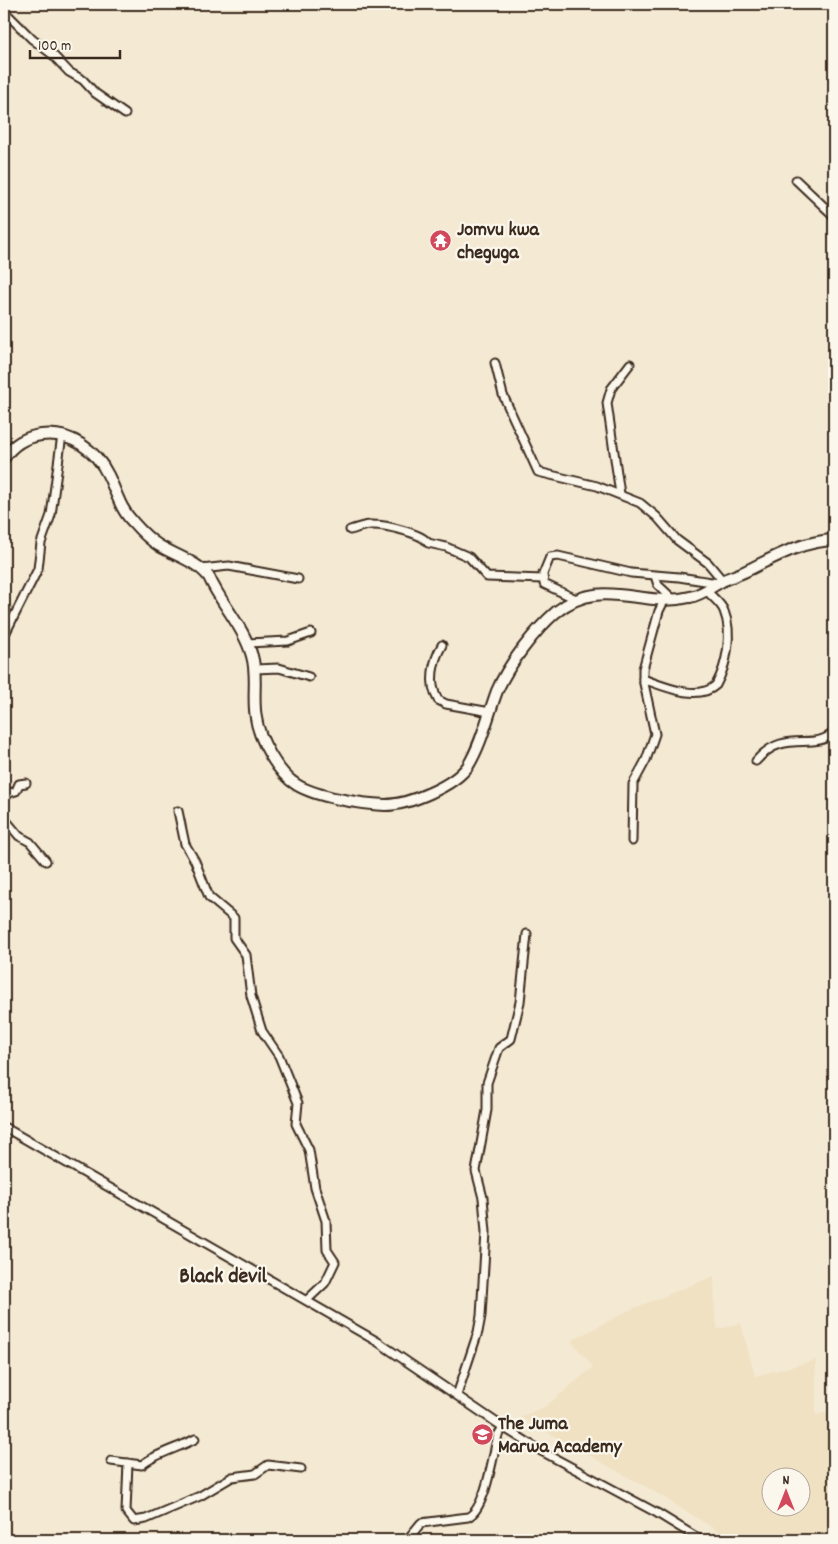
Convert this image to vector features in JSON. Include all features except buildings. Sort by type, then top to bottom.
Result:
[{"type":"main road","points":[[4,458],[15,444],[24,439],[46,434],[62,435],[77,441],[101,464],[123,509],[132,522],[157,544],[201,568],[209,577],[247,644],[255,669],[254,711],[259,732],[267,748],[281,768],[292,782],[306,789],[361,802],[398,804],[451,781],[468,764],[498,689],[514,662],[548,620],[576,599],[603,593],[669,599],[692,597],[792,548],[834,540]]},
{"type":"street","points":[[4,11],[32,39],[53,54],[69,72],[86,82],[95,93],[125,114]]},
{"type":"street","points":[[796,180],[834,216]]},
{"type":"street","points":[[495,363],[503,395],[538,472],[565,476],[620,494],[646,507],[676,540],[708,563],[720,582]]},
{"type":"street","points":[[620,494],[607,403],[612,389],[630,364]]},
{"type":"street","points":[[4,636],[38,569],[41,543],[51,515],[62,435]]},
{"type":"street","points":[[350,530],[373,525],[410,532],[426,539],[428,543],[446,547],[469,557],[486,577],[543,578]]},
{"type":"street","points":[[576,599],[546,585],[543,578],[548,560],[556,556],[631,573],[720,582]]},
{"type":"street","points":[[201,568],[229,566],[298,579]]},
{"type":"street","points":[[632,841],[633,784],[646,760],[655,734],[643,679],[658,617],[669,599],[657,584],[655,576]]},
{"type":"street","points":[[643,679],[684,691],[706,691],[716,685],[728,644],[729,632],[724,611],[706,590]]},
{"type":"street","points":[[247,644],[288,641],[311,633]]},
{"type":"street","points":[[442,645],[434,665],[435,695],[438,700],[446,704],[490,712]]},
{"type":"street","points":[[255,669],[279,668],[309,677]]},
{"type":"street","points":[[756,761],[763,753],[778,743],[823,740],[834,732]]},
{"type":"street","points":[[4,799],[9,793],[16,791],[19,784],[26,783]]},
{"type":"street","points":[[178,811],[185,844],[195,861],[209,897],[234,918],[234,938],[246,955],[251,996],[262,1031],[279,1056],[298,1103],[295,1117],[296,1124],[309,1150],[315,1188],[326,1221],[327,1250],[335,1262],[325,1283],[307,1300]]},
{"type":"street","points":[[4,818],[19,836],[30,842],[46,861]]},
{"type":"street","points":[[457,1395],[478,1332],[481,1316],[486,1242],[485,1211],[476,1171],[488,1110],[487,1082],[499,1048],[511,1039],[520,1002],[527,934]]},
{"type":"street","points":[[4,1127],[378,1342],[503,1427],[544,1452],[657,1513],[701,1540]]},
{"type":"street","points":[[407,1540],[421,1523],[468,1517],[474,1513],[483,1493],[498,1435],[503,1427]]},
{"type":"street","points":[[111,1461],[142,1465],[151,1457],[178,1449],[195,1439]]},
{"type":"street","points":[[128,1463],[126,1511],[134,1521],[146,1519],[200,1496],[232,1477],[255,1474],[268,1465],[301,1469]]},
{"type":"shaded area","points":[[714,1276],[715,1315],[718,1329],[741,1323],[755,1376],[816,1360],[816,1415],[834,1410],[834,1540],[732,1540],[653,1491],[520,1417],[546,1406],[593,1367],[571,1341],[627,1311]]},
{"type":"place","name":"Jomvu kwa cheguga","points":[[441,240]]},
{"type":"place","name":"The Juma Marwa Academy","points":[[482,1434]]},
{"type":"district","name":"Black devil","points":[[223,1274]]}]
